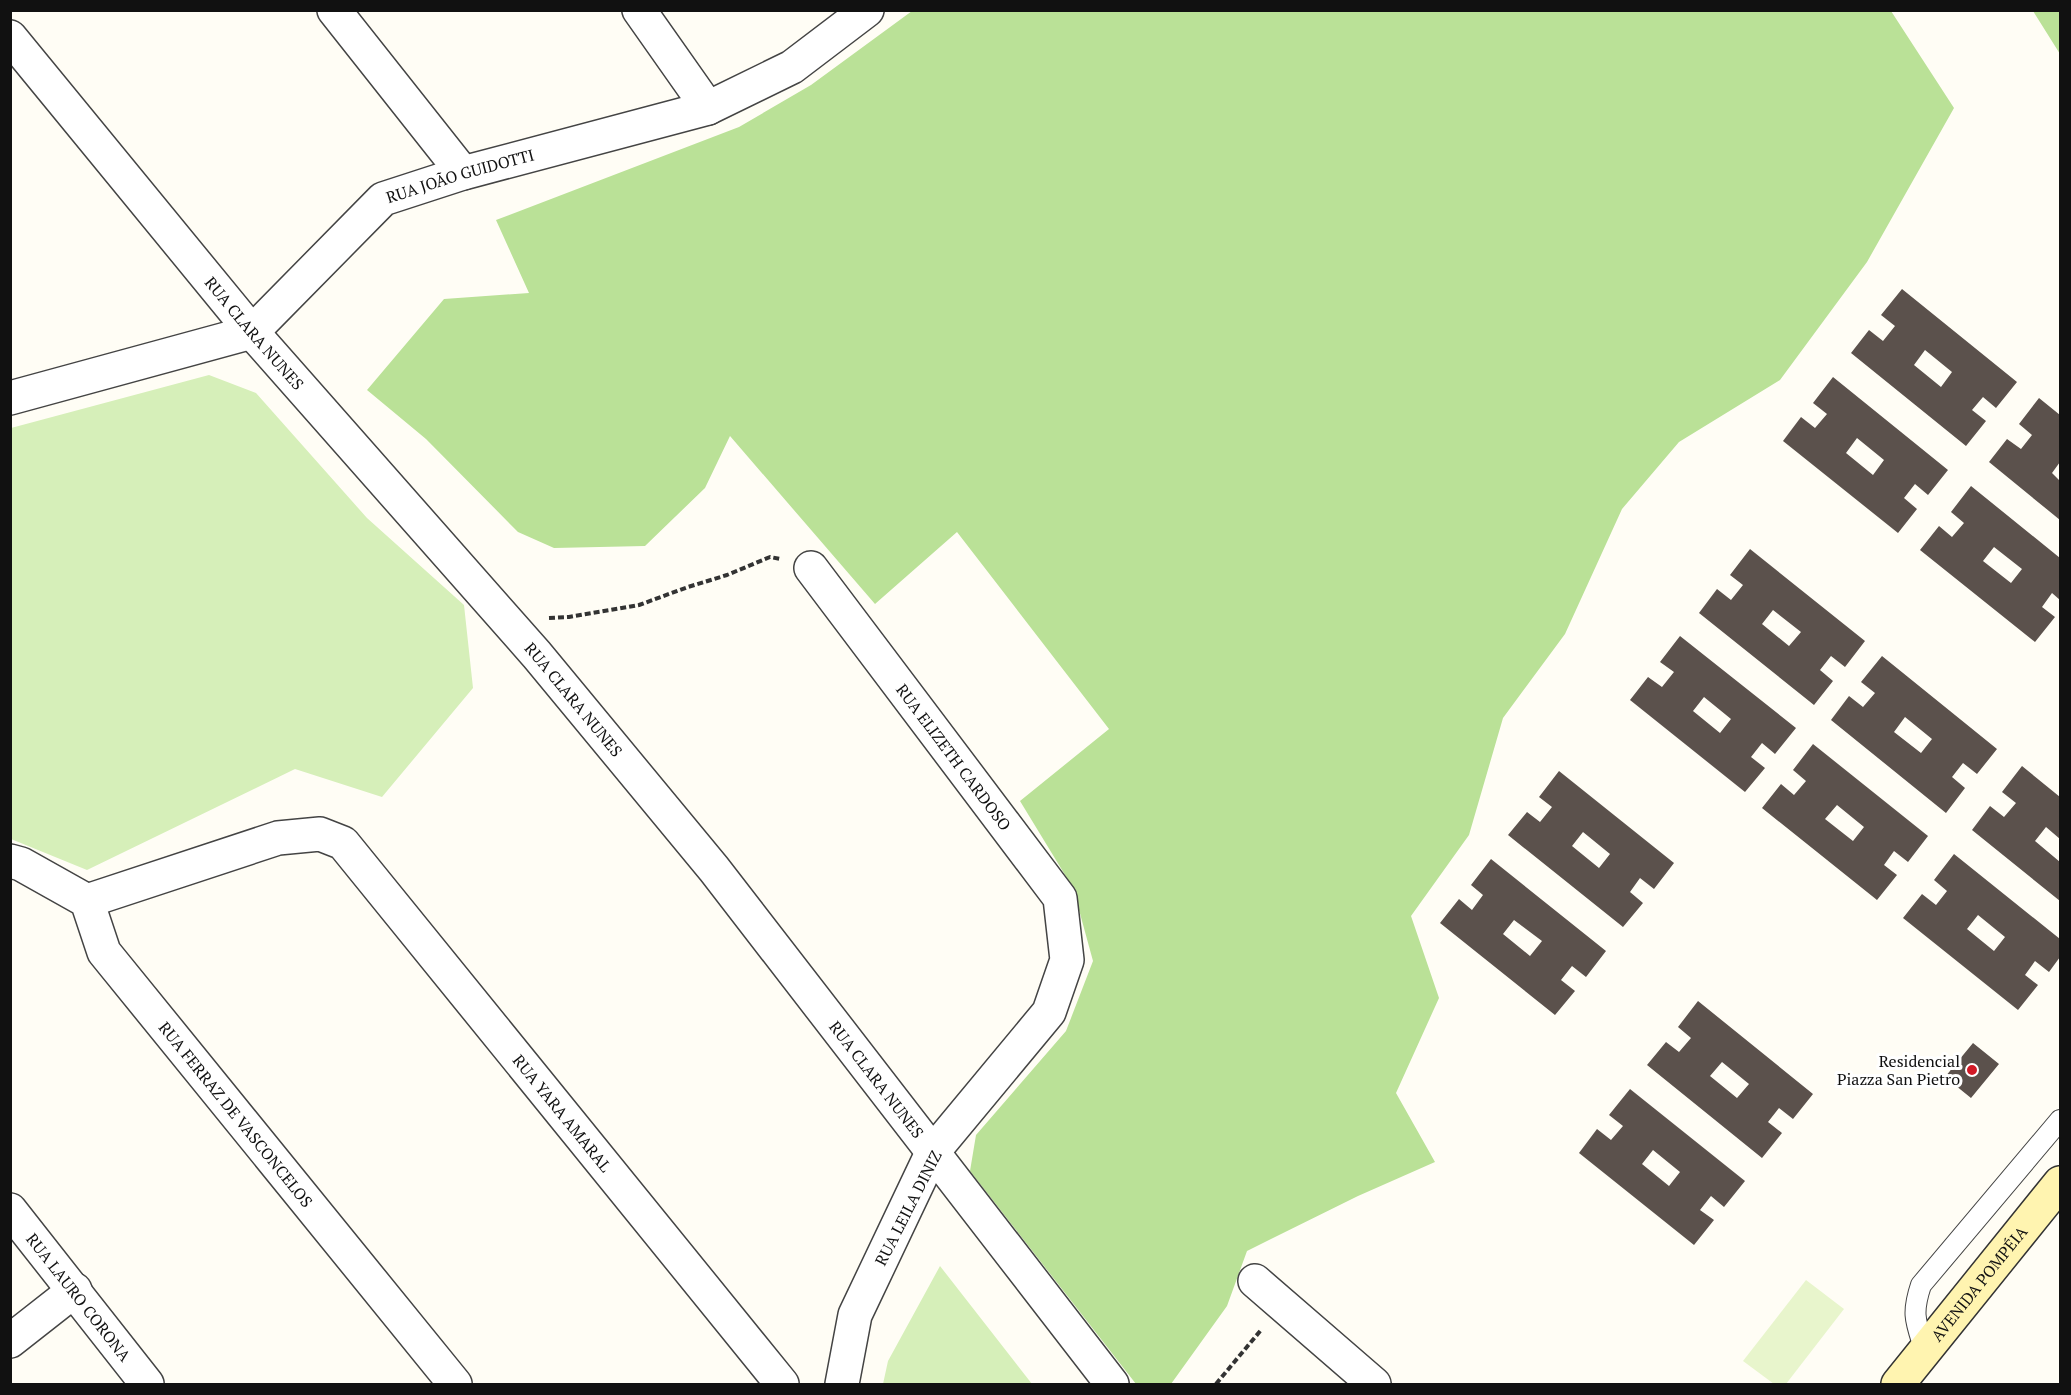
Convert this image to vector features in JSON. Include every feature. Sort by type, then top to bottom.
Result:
[{"type":"main road","name":"AVENIDA POMPÉIA","points":[[1898,1384],[2061,1183]]},
{"type":"street","points":[[334,10],[463,172]]},
{"type":"street","points":[[639,10],[708,108]]},
{"type":"street","name":"RUA JOÃO GUIDOTTI","points":[[252,332],[383,199],[463,172],[708,108],[792,67],[867,10]]},
{"type":"street","name":"RUA CLARA NUNES","points":[[10,37],[252,332],[506,620],[714,869],[1112,1384]]},
{"type":"street","points":[[10,398],[252,332]]},
{"type":"street","name":"RUA ELIZETH CARDOSO","points":[[811,568],[1060,898],[1067,960]]},
{"type":"street","name":"RUA YARA AMARAL","points":[[87,901],[278,838],[320,834],[343,843],[782,1384]]},
{"type":"street","points":[[10,861],[21,864],[87,901]]},
{"type":"street","name":"RUA FERRAZ DE VASCONCELOS","points":[[87,901],[104,952],[455,1384]]},
{"type":"street","name":"RUA LEILA DINIZ","points":[[842,1384],[855,1315],[932,1153],[1049,1012],[1067,960]]},
{"type":"street","name":"RUA LAURO CORONA","points":[[10,1210],[147,1384]]},
{"type":"street","points":[[1256,1281],[1374,1384]]},
{"type":"street","points":[[10,1341],[75,1290]]},
{"type":"lane","points":[[1925,1351],[1916,1321],[1915,1304],[1921,1285],[2061,1120]]},
{"type":"path","points":[[506,620],[569,617],[639,605],[688,586],[727,575],[770,557],[811,568]]},
{"type":"path","points":[[1216,1384],[1283,1305]]},
{"type":"green space","points":[[912,11],[1891,11],[1954,108],[1867,262],[1780,380],[1679,442],[1622,509],[1565,634],[1503,718],[1469,835],[1411,916],[1439,998],[1396,1093],[1435,1162],[1358,1196],[1247,1251],[1227,1306],[1171,1384],[1136,1384],[970,1171],[976,1135],[1066,1031],[1093,961],[1073,888],[1020,801],[1109,729],[957,532],[875,604],[730,436],[705,488],[645,546],[554,548],[518,532],[426,439],[367,390],[444,299],[529,293],[496,220],[739,127],[811,85]]},
{"type":"green space","points":[[2033,11],[2060,11],[2060,54]]},
{"type":"green space","points":[[209,375],[256,393],[367,518],[464,605],[473,688],[382,797],[295,769],[87,870],[11,839],[11,428]]},
{"type":"green space","points":[[940,1266],[1032,1384],[883,1384],[888,1361]]},
{"type":"green space","points":[[1806,1280],[1844,1309],[1786,1384],[1774,1384],[1743,1361]]},
{"type":"building","points":[[1902,289],[2017,382],[1996,408],[1983,397],[1972,410],[1986,421],[1966,446],[1851,353],[1869,330],[1883,341],[1895,326],[1881,315]],"holes":[[[1925,350],[1952,372],[1941,387],[1914,365]]]},
{"type":"building","points":[[1833,377],[1948,470],[1928,495],[1915,484],[1904,498],[1917,509],[1898,533],[1783,441],[1801,417],[1815,428],[1827,414],[1813,403]],"holes":[[[1857,438],[1884,460],[1873,475],[1846,453]]]},
{"type":"building","points":[[2039,398],[2060,415],[2060,462],[2052,473],[2060,481],[2060,520],[1989,462],[2007,439],[2021,449],[2032,435],[2019,424]]},
{"type":"building","points":[[1971,486],[2060,558],[2060,600],[2052,593],[2042,607],[2055,617],[2035,642],[1920,550],[1939,526],[1952,537],[1964,523],[1951,512]],"holes":[[[1994,547],[2022,569],[2011,583],[1983,561]]]},
{"type":"building","points":[[1750,549],[1865,641],[1845,667],[1831,656],[1820,670],[1833,681],[1814,705],[1699,613],[1717,589],[1731,600],[1743,585],[1730,575]],"holes":[[[1773,610],[1801,632],[1789,646],[1762,624]]]},
{"type":"building","points":[[1680,636],[1796,728],[1775,754],[1762,743],[1751,757],[1765,768],[1745,792],[1630,700],[1648,677],[1662,687],[1674,672],[1660,662]],"holes":[[[1704,697],[1731,719],[1720,733],[1693,711]]]},
{"type":"building","points":[[1882,656],[1997,749],[1977,774],[1963,763],[1952,777],[1965,788],[1946,813],[1831,720],[1849,696],[1863,707],[1875,693],[1861,682]],"holes":[[[1905,717],[1932,739],[1921,753],[1894,732]]]},
{"type":"building","points":[[1813,744],[1928,836],[1908,862],[1894,851],[1884,865],[1897,875],[1877,900],[1762,808],[1781,784],[1794,795],[1806,781],[1793,770]],"holes":[[[1837,805],[1864,827],[1853,841],[1825,819]]]},
{"type":"building","points":[[2022,766],[2060,797],[2060,839],[2046,827],[2035,841],[2060,862],[2060,901],[1972,830],[1990,806],[2004,817],[2016,803],[2002,792]]},
{"type":"building","points":[[1559,771],[1674,863],[1654,889],[1640,878],[1630,892],[1643,903],[1623,927],[1508,835],[1527,812],[1540,822],[1552,807],[1539,797]],"holes":[[[1583,832],[1610,854],[1599,868],[1572,846]]]},
{"type":"building","points":[[1954,854],[2060,939],[2060,957],[2049,972],[2035,961],[2025,975],[2038,985],[2018,1010],[1903,918],[1922,894],[1936,905],[1947,891],[1934,880]],"holes":[[[1978,915],[2005,937],[1994,951],[1967,929]]]},
{"type":"building","points":[[1491,859],[1606,951],[1586,977],[1572,966],[1561,980],[1575,991],[1555,1015],[1440,923],[1459,899],[1472,910],[1483,895],[1471,885]],"holes":[[[1514,920],[1542,941],[1530,956],[1503,934]]]},
{"type":"building","points":[[1698,1001],[1813,1094],[1793,1119],[1779,1108],[1768,1122],[1782,1133],[1762,1158],[1647,1065],[1666,1042],[1679,1052],[1691,1038],[1678,1027]],"holes":[[[1722,1062],[1749,1084],[1737,1098],[1710,1076]]]},
{"type":"building","name":"Residencial Piazza San Pietro","points":[[1973,1043],[1999,1064],[1971,1098],[1945,1077]]},
{"type":"building","points":[[1630,1089],[1745,1181],[1724,1207],[1711,1196],[1700,1210],[1714,1220],[1694,1245],[1579,1153],[1597,1129],[1611,1140],[1623,1126],[1609,1115]],"holes":[[[1653,1150],[1680,1172],[1669,1186],[1642,1164]]]},
{"type":"place","name":"Residencial Piazza San Pietro","points":[[1972,1070]]}]
